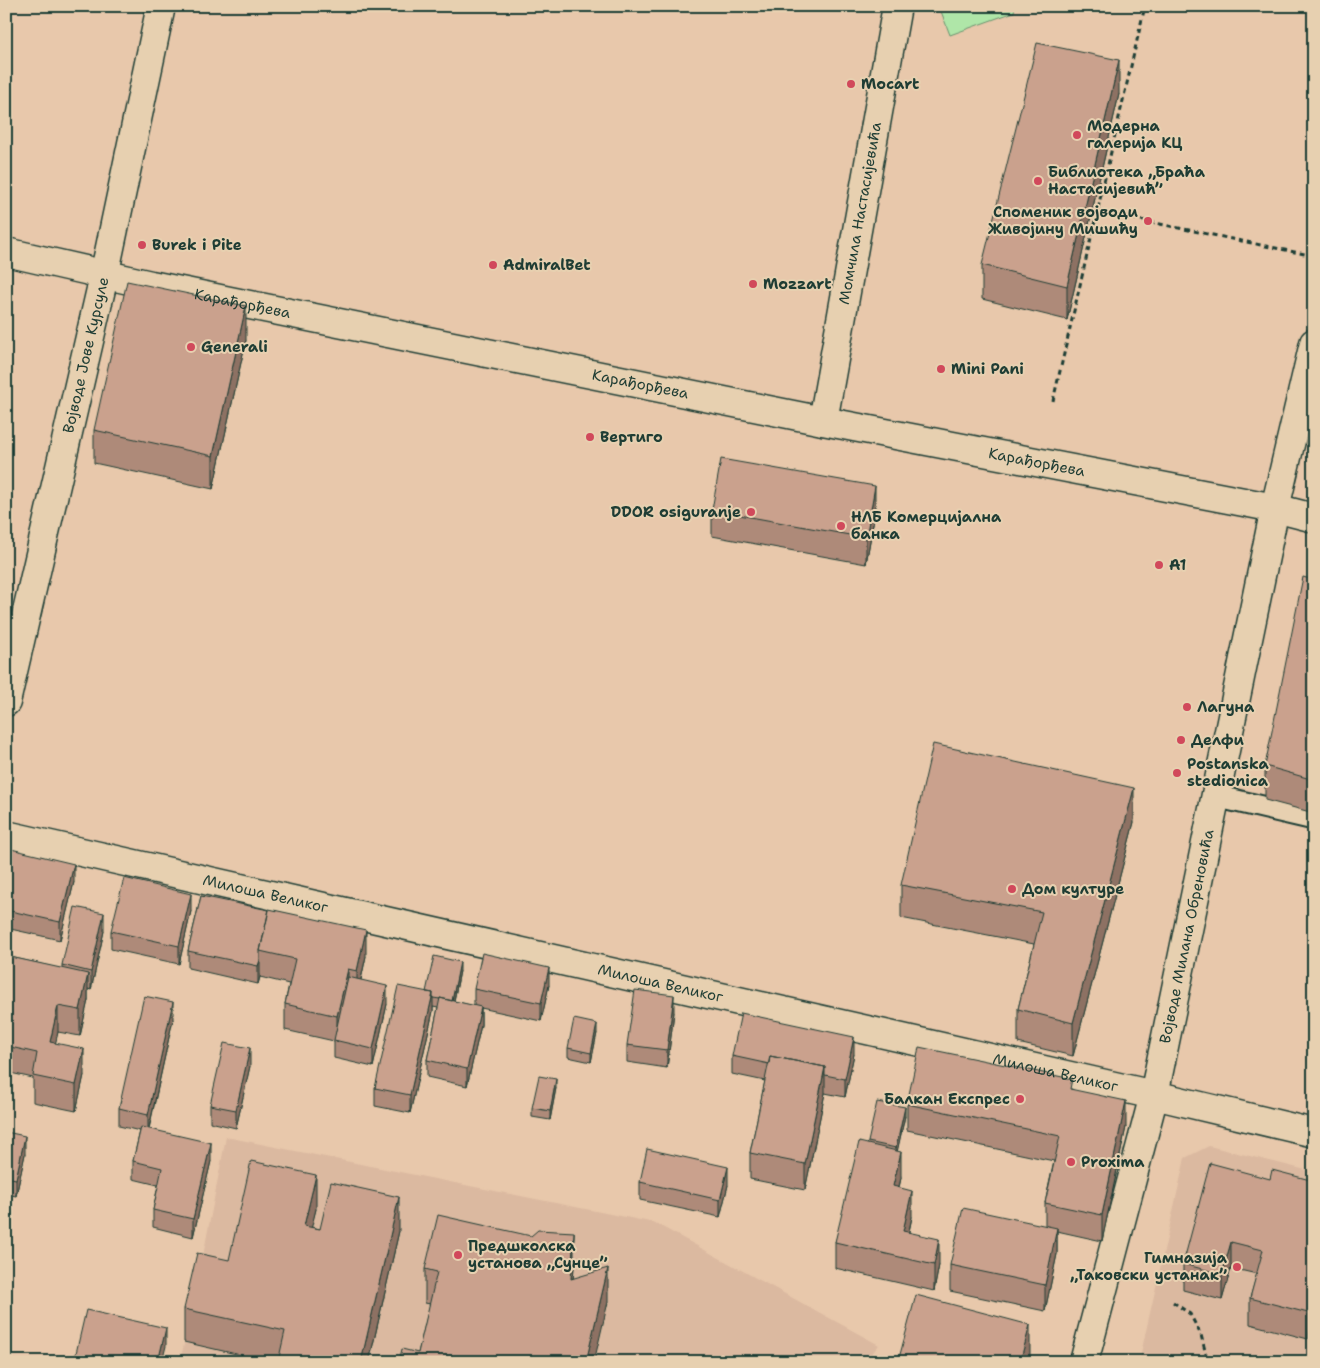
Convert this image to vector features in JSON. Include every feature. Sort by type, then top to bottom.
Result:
[{"type":"street","name":"Војводе Јове Курсуле","points":[[6,702],[104,276],[161,6]]},
{"type":"street","name":"Момчила Настасијевића","points":[[823,421],[897,6]]},
{"type":"street","name":"Карађорђева","points":[[6,252],[104,276],[823,421],[1275,508],[1314,518]]},
{"type":"street","name":"Војводе Милана Обреновића","points":[[1084,1362],[1154,1095],[1275,508],[1314,343]]},
{"type":"street","name":"Милоша Великог","points":[[6,835],[1154,1095],[1314,1133]]},
{"type":"lane","points":[[1216,796],[1314,820]]},
{"type":"path","points":[[1053,401],[1145,6]]},
{"type":"path","points":[[1097,211],[1314,256]]},
{"type":"path","points":[[1173,1302],[1190,1314],[1201,1334],[1208,1362]]},
{"type":"shaded area","name":"Предшколска установа „Сунце”","points":[[226,1137],[655,1223],[879,1345],[865,1362],[180,1362],[197,1287]]},
{"type":"shaded area","name":"Гимназија „Таковски устанак”","points":[[1209,1146],[1314,1172],[1314,1362],[1139,1362],[1185,1158]]},
{"type":"green space","points":[[939,6],[1015,6],[1014,12],[950,35]]},
{"type":"building","points":[[1037,43],[1119,60],[1067,286],[982,265]]},
{"type":"building","points":[[127,281],[246,306],[213,456],[94,430]]},
{"type":"building","points":[[721,459],[875,486],[866,538],[712,510]]},
{"type":"building","points":[[1303,577],[1314,580],[1314,780],[1265,766]]},
{"type":"building","name":"Дом културе","points":[[933,744],[1134,788],[1073,1023],[1018,1009],[1042,912],[901,885]]},
{"type":"building","points":[[11,849],[74,864],[60,922],[6,910],[6,869]]},
{"type":"building","points":[[124,878],[191,894],[179,946],[111,931]]},
{"type":"building","points":[[201,896],[269,910],[258,966],[188,951]]},
{"type":"building","points":[[75,907],[104,913],[91,972],[62,965]]},
{"type":"building","points":[[269,909],[366,930],[357,971],[348,969],[337,1016],[285,1004],[295,959],[260,951]]},
{"type":"building","points":[[482,953],[549,968],[541,1003],[474,989]]},
{"type":"building","points":[[6,956],[88,974],[80,1010],[58,1006],[50,1042],[84,1049],[76,1085],[33,1076],[37,1053],[6,1046]]},
{"type":"building","points":[[434,956],[460,962],[452,1001],[433,998],[433,993],[426,992]]},
{"type":"building","points":[[348,977],[387,986],[373,1049],[334,1040]]},
{"type":"building","points":[[398,986],[433,993],[410,1095],[375,1088]]},
{"type":"building","points":[[635,990],[674,995],[667,1050],[627,1045]]},
{"type":"building","points":[[144,996],[173,1002],[148,1115],[119,1108]]},
{"type":"building","points":[[440,998],[481,1007],[467,1069],[427,1060]]},
{"type":"building","points":[[741,1013],[854,1037],[845,1079],[825,1075],[825,1067],[770,1056],[769,1064],[732,1056]]},
{"type":"building","points":[[574,1019],[597,1024],[591,1053],[568,1048]]},
{"type":"building","points":[[224,1043],[250,1048],[236,1110],[210,1105]]},
{"type":"building","points":[[919,1047],[1072,1079],[1070,1089],[1126,1101],[1102,1215],[1045,1203],[1060,1136],[907,1104]]},
{"type":"building","points":[[770,1056],[825,1067],[805,1164],[750,1153]]},
{"type":"building","points":[[539,1076],[556,1079],[550,1111],[532,1108]]},
{"type":"building","points":[[877,1102],[905,1107],[896,1148],[868,1142]]},
{"type":"building","points":[[141,1127],[211,1143],[193,1219],[153,1210],[162,1168],[133,1161]]},
{"type":"building","points":[[6,1132],[25,1136],[16,1179],[6,1177]]},
{"type":"building","points":[[859,1142],[901,1152],[893,1186],[912,1191],[903,1231],[939,1239],[934,1265],[835,1242]]},
{"type":"building","points":[[647,1149],[728,1167],[720,1200],[640,1182]]},
{"type":"building","points":[[251,1161],[316,1175],[304,1226],[320,1229],[331,1182],[399,1197],[361,1362],[278,1362],[285,1331],[184,1309],[197,1253],[229,1260]]},
{"type":"building","name":"Гимназија „Таковски устанак”","points":[[1210,1163],[1270,1179],[1272,1170],[1314,1181],[1314,1291],[1308,1313],[1250,1298],[1263,1250],[1231,1242],[1222,1274],[1183,1264]]},
{"type":"building","points":[[6,1207],[10,1208],[6,1223]]},
{"type":"building","points":[[963,1208],[1057,1228],[1045,1285],[950,1265]]},
{"type":"building","name":"Предшколска установа „Сунце”","points":[[438,1215],[531,1236],[538,1230],[574,1232],[571,1279],[608,1268],[586,1362],[399,1362],[402,1349],[418,1353],[437,1272],[425,1269]]},
{"type":"building","points":[[916,1295],[1030,1325],[1020,1362],[898,1362]]},
{"type":"building","points":[[86,1310],[166,1328],[158,1362],[74,1362]]},
{"type":"place","name":"Mocart","points":[[851,84]]},
{"type":"place","name":"Модерна галерија КЦ","points":[[1077,135]]},
{"type":"place","name":"Библиотека „Браћа Настасијевић”","points":[[1038,181]]},
{"type":"place","name":"Споменик војводи Живојину Мишићу","points":[[1148,221]]},
{"type":"place","name":"Burek i Pite","points":[[142,245]]},
{"type":"place","name":"AdmiralBet","points":[[493,265]]},
{"type":"place","name":"Mozzart","points":[[753,284]]},
{"type":"place","name":"Generali","points":[[191,347]]},
{"type":"place","name":"Mini Pani","points":[[941,369]]},
{"type":"place","name":"Вертиго","points":[[590,437]]},
{"type":"place","name":"DDOR osiguranje","points":[[751,512]]},
{"type":"place","name":"НЛБ Комерцијална банка","points":[[841,526]]},
{"type":"place","name":"A1","points":[[1159,565]]},
{"type":"place","name":"Лагуна","points":[[1187,707]]},
{"type":"place","name":"Делфи","points":[[1181,740]]},
{"type":"place","name":"Postanska stedionica","points":[[1177,773]]},
{"type":"place","name":"Дом културе","points":[[1012,889]]},
{"type":"place","name":"Балкан Експрес","points":[[1020,1099]]},
{"type":"place","name":"Proxima","points":[[1071,1162]]},
{"type":"place","name":"Предшколска установа „Сунце”","points":[[458,1255]]},
{"type":"place","name":"Гимназија „Таковски устанак”","points":[[1237,1267]]}]
